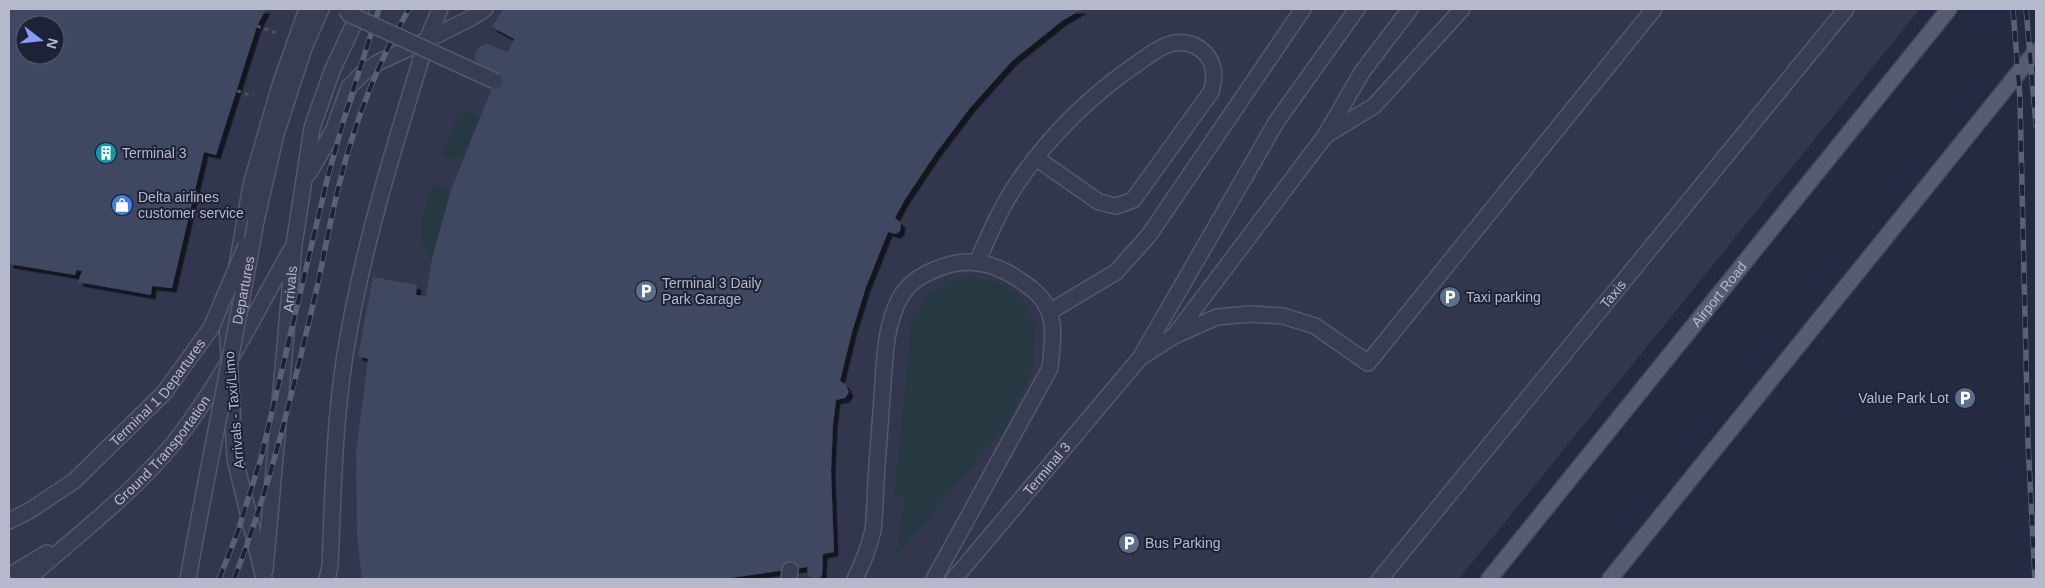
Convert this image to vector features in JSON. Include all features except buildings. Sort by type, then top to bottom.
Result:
[{"type":"main road","name":"Airport Road","points":[[1490,579],[1949,9]]},
{"type":"main road","points":[[1610,579],[2036,51]]},
{"type":"street","name":"Arrivals - Taxi/Limo","points":[[264,579],[235,459],[227,323],[251,185],[280,85],[307,9]]},
{"type":"street","name":"Departures","points":[[188,579],[236,338],[256,221],[276,134],[304,48],[321,9]]},
{"type":"street","points":[[346,9],[349,14],[495,81]]},
{"type":"street","name":"Arrivals","points":[[264,579],[294,245],[312,128],[332,71],[361,9]]},
{"type":"street","points":[[328,579],[337,414],[353,313],[367,248],[427,40],[440,9]]},
{"type":"street","points":[[304,181],[333,131],[350,87],[364,72],[379,62],[427,40],[485,9]]},
{"type":"street","points":[[1051,310],[1116,272],[1149,235],[1302,9]]},
{"type":"street","points":[[1140,358],[1277,121],[1358,9]]},
{"type":"street","points":[[1174,336],[1325,136],[1362,72],[1410,9]]},
{"type":"street","points":[[1325,136],[1374,106],[1462,9]]},
{"type":"street","points":[[1140,358],[1174,336],[1218,316],[1250,314],[1283,316],[1315,326],[1368,363],[1654,9]]},
{"type":"street","name":"Taxis","points":[[1380,579],[1846,9]]},
{"type":"street","points":[[977,264],[988,235],[1012,192],[1036,158],[1046,145],[1089,100],[1131,68],[1162,48],[1173,44],[1184,43],[1199,48],[1211,60],[1214,70],[1214,82],[1211,92],[1133,200],[1116,206],[1099,202],[1036,158]]},
{"type":"street","name":"Terminal 1 Departures","points":[[9,521],[29,511],[74,481],[164,393],[211,328],[256,221]]},
{"type":"street","name":"Ground Transportation","points":[[28,579],[135,485],[176,439],[213,387],[294,245]]},
{"type":"street","points":[[855,579],[865,559],[873,529],[885,351],[893,315],[900,297],[915,281],[936,268],[961,262],[990,265],[1016,276],[1035,291],[1051,310],[1053,339],[1050,368],[934,579]]},
{"type":"street","name":"Terminal 3","points":[[954,579],[1140,358]]},
{"type":"street","points":[[9,576],[82,531]]},
{"type":"shaded area","points":[[9,9],[1920,9],[1459,579],[9,579]]},
{"type":"shaded area","points":[[460,110],[479,116],[462,160],[442,156]]},
{"type":"shaded area","points":[[432,185],[451,190],[432,259],[425,251],[420,233],[423,214]]},
{"type":"shaded area","points":[[975,277],[999,283],[1014,291],[1025,303],[1035,324],[1033,369],[1007,425],[895,557],[905,496],[894,495],[912,318],[926,298],[948,281]]},
{"type":"railway","points":[[219,579],[237,534],[261,458],[328,176],[379,9]]},
{"type":"railway","points":[[234,579],[259,509],[280,437],[299,365],[337,195],[353,136],[368,92],[387,50],[409,9]]},
{"type":"railway","points":[[2013,9],[2020,99],[2028,443],[2035,579]]},
{"type":"railway","points":[[2026,9],[2036,125]]},
{"type":"place","name":"Terminal 3","points":[[106,153]]},
{"type":"place","name":"Delta airlines customer service","points":[[122,205]]},
{"type":"place","name":"Terminal 3 Daily Park Garage","points":[[646,291]]},
{"type":"place","name":"Taxi parking","points":[[1450,297]]},
{"type":"place","name":"Value Park Lot","points":[[1965,398]]},
{"type":"place","name":"Bus Parking","points":[[1129,543]]}]
